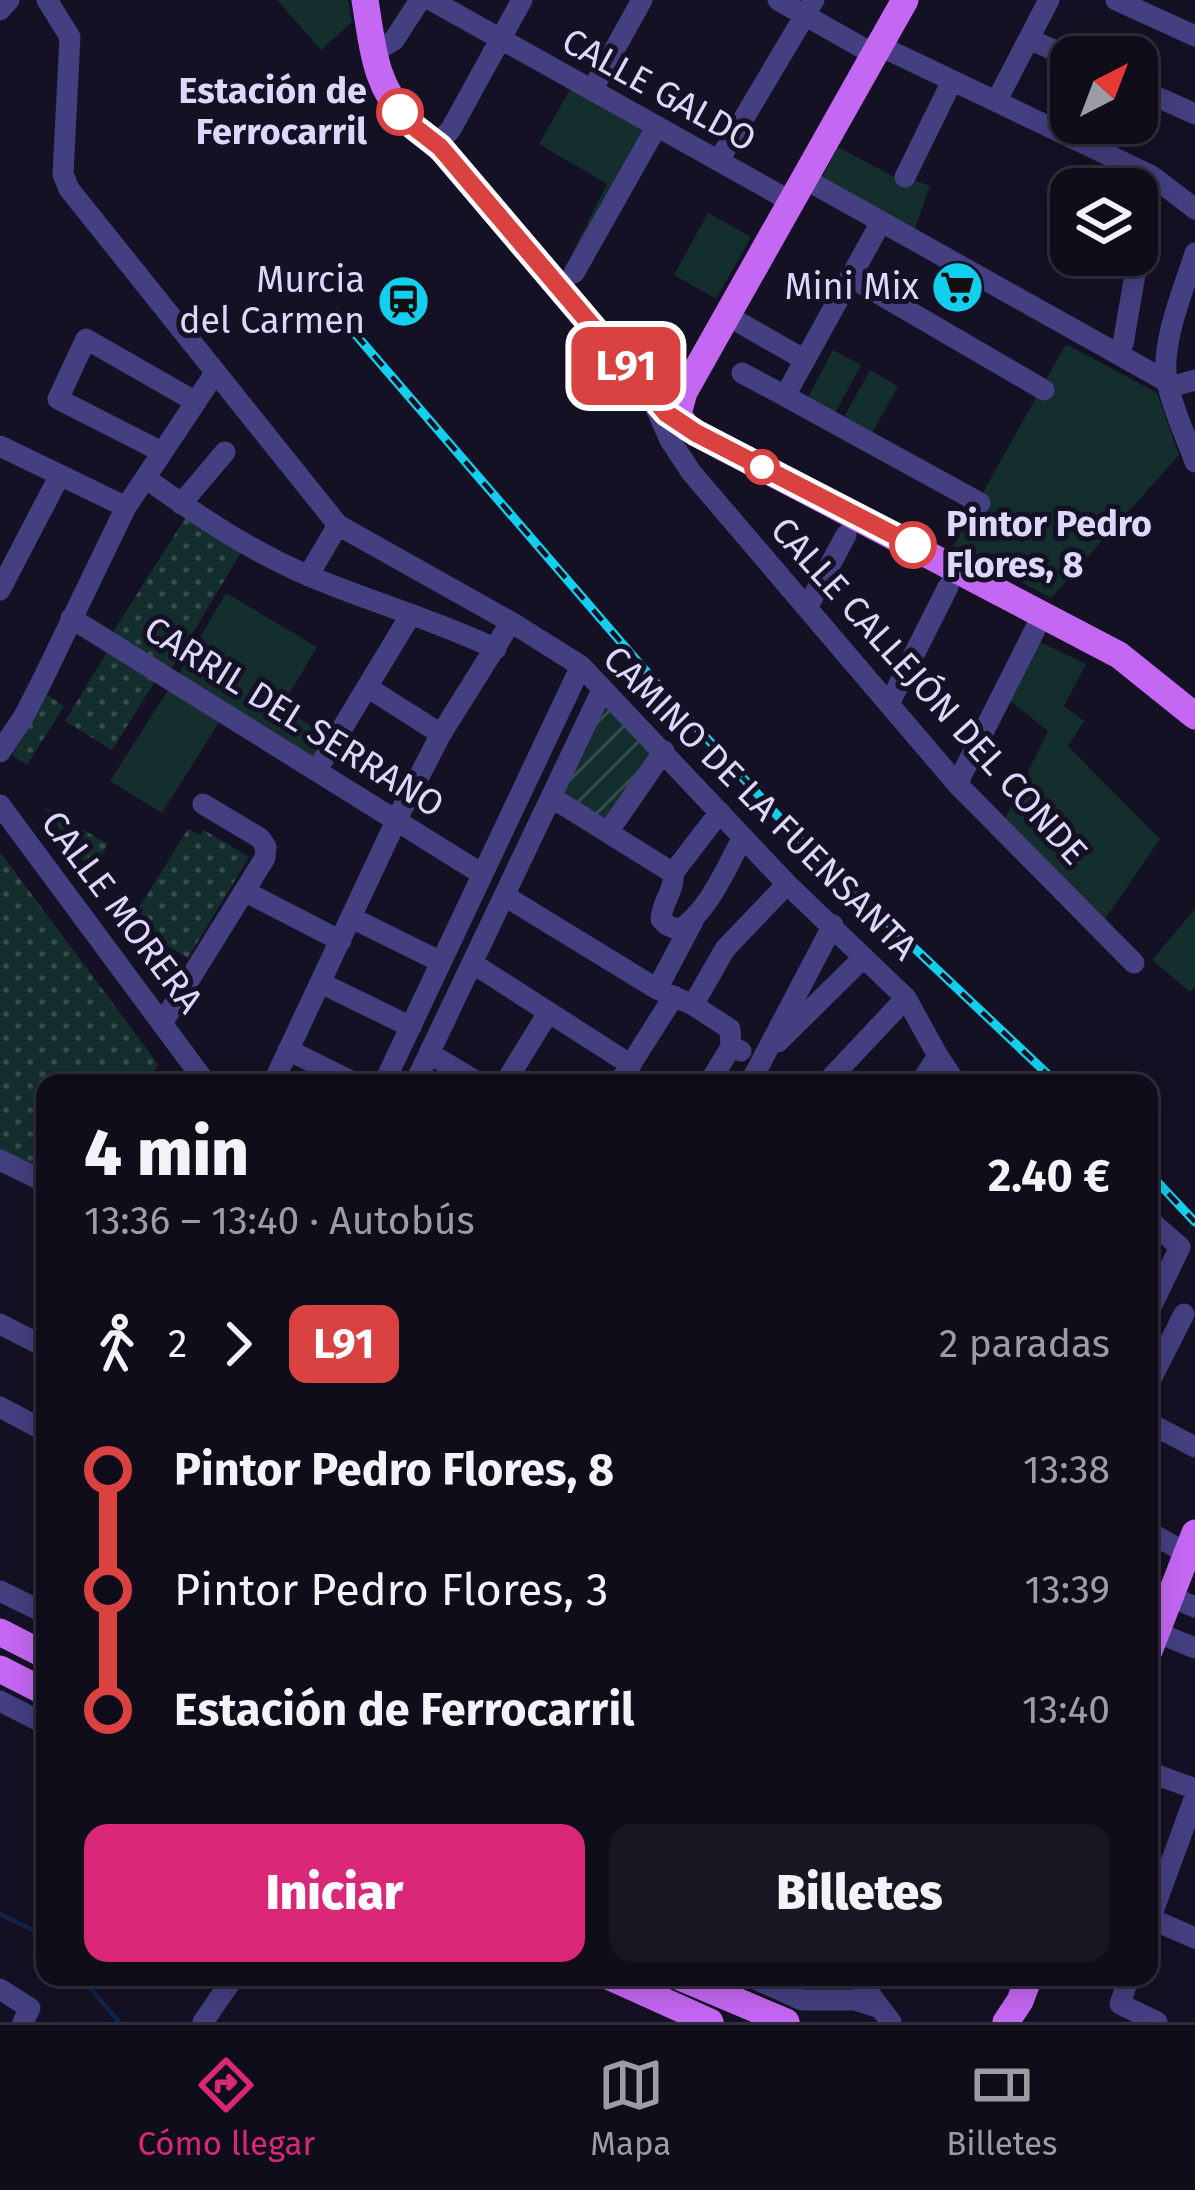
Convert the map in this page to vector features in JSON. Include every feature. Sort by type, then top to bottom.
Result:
[{"type":"main road","points":[[365,0],[379,78],[390,98],[413,126],[437,144],[676,429],[1128,661],[1195,716]]},
{"type":"main road","points":[[676,429],[690,382],[905,0]]},
{"type":"main road","points":[[649,393],[659,399],[674,398],[690,382]]},
{"type":"main road","points":[[1170,1600],[1192,1548]]},
{"type":"main road","points":[[0,1632],[36,1650]]},
{"type":"main road","points":[[0,1669],[36,1687]]},
{"type":"main road","points":[[630,1986],[710,2022]]},
{"type":"main road","points":[[701,1986],[786,2022]]},
{"type":"street","points":[[0,10],[9,0]]},
{"type":"street","name":"CAMINO DE LA FUENSANTA","points":[[47,0],[70,37],[63,174],[69,189],[338,524],[581,666],[787,884],[907,998],[950,1074]]},
{"type":"street","points":[[374,52],[394,40],[420,0]]},
{"type":"street","name":"CALLE GALDO","points":[[431,0],[719,160],[881,222],[1166,381]]},
{"type":"street","points":[[437,144],[451,129],[522,0]]},
{"type":"street","points":[[592,89],[641,0]]},
{"type":"street","points":[[778,0],[810,8],[878,51],[997,100],[1136,168]]},
{"type":"street","points":[[997,100],[1049,0]]},
{"type":"street","points":[[1117,0],[1195,36]]},
{"type":"street","points":[[719,160],[810,8]]},
{"type":"street","points":[[1029,39],[1050,48]]},
{"type":"street","points":[[905,177],[952,81]]},
{"type":"street","points":[[1158,97],[1195,114]]},
{"type":"street","points":[[574,273],[656,126]]},
{"type":"street","points":[[1158,181],[1195,209]]},
{"type":"street","points":[[785,396],[881,222]]},
{"type":"street","points":[[1195,253],[1168,344],[1166,381],[1195,462]]},
{"type":"street","points":[[1123,344],[1135,276]]},
{"type":"street","points":[[850,277],[1044,390]]},
{"type":"street","points":[[728,316],[805,360]]},
{"type":"street","points":[[162,452],[58,399],[86,340],[196,402]]},
{"type":"street","points":[[0,752],[29,706],[126,507],[215,373]]},
{"type":"street","points":[[742,374],[980,502]]},
{"type":"street","points":[[1166,381],[1177,385],[1195,380]]},
{"type":"street","name":"CALLE CALLEJÓN DEL CONDE","points":[[676,429],[692,472],[957,784],[1134,963]]},
{"type":"street","points":[[0,446],[126,507]]},
{"type":"street","points":[[182,504],[225,452]]},
{"type":"street","points":[[0,590],[60,475]]},
{"type":"street","points":[[146,479],[308,576],[496,649]]},
{"type":"street","points":[[308,576],[338,524]]},
{"type":"street","points":[[807,608],[846,536]]},
{"type":"street","points":[[889,704],[948,587]]},
{"type":"street","points":[[957,784],[1043,614]]},
{"type":"street","points":[[317,770],[410,616]]},
{"type":"street","name":"CARRIL DEL SERRANO","points":[[70,618],[482,874]]},
{"type":"street","points":[[277,1074],[397,819],[441,734],[511,622]]},
{"type":"street","points":[[388,1074],[581,666]]},
{"type":"street","points":[[418,1074],[602,690]]},
{"type":"street","points":[[365,691],[441,734]]},
{"type":"street","points":[[608,832],[664,751]]},
{"type":"street","points":[[520,794],[549,802],[608,832],[673,873]]},
{"type":"street","points":[[163,1022],[265,858],[266,847],[260,838],[203,804]]},
{"type":"street","name":"CALLE MORERA","points":[[0,805],[201,1074]]},
{"type":"street","points":[[693,920],[679,930],[661,919],[662,910],[674,885],[673,873],[720,812]]},
{"type":"street","points":[[674,996],[693,920],[742,837]]},
{"type":"street","points":[[472,963],[548,1013],[625,1074],[674,996],[787,884]]},
{"type":"street","points":[[244,891],[340,941]]},
{"type":"street","points":[[505,896],[730,1029],[730,1047],[714,1074]]},
{"type":"street","points":[[352,918],[441,962]]},
{"type":"street","points":[[754,1074],[833,926]]},
{"type":"street","points":[[760,1060],[863,958]]},
{"type":"street","points":[[321,983],[411,1027]]},
{"type":"street","points":[[835,1074],[907,998]]},
{"type":"street","points":[[511,1074],[548,1013]]},
{"type":"street","points":[[730,1047],[760,1060]]},
{"type":"street","points":[[288,1050],[337,1074]]},
{"type":"street","points":[[429,1053],[464,1074]]},
{"type":"street","points":[[926,1074],[938,1056]]},
{"type":"street","points":[[0,1160],[36,1178]]},
{"type":"street","points":[[1158,1228],[1180,1247],[1158,1290]]},
{"type":"street","points":[[1158,1307],[1190,1316],[1158,1368]]},
{"type":"street","points":[[0,1324],[36,1342]]},
{"type":"street","points":[[0,1407],[36,1426]]},
{"type":"street","points":[[1158,1428],[1195,1447]]},
{"type":"street","points":[[1158,1535],[1192,1548]]},
{"type":"street","points":[[0,1591],[36,1609]]},
{"type":"street","points":[[1158,1642],[1195,1648]]},
{"type":"street","points":[[0,1701],[36,1719]]},
{"type":"street","points":[[1158,1776],[1195,1793],[1185,1857],[1158,1904]]},
{"type":"street","points":[[1158,1923],[1195,1938]]},
{"type":"street","points":[[1,1978],[30,2008],[23,2022]]},
{"type":"street","points":[[202,2022],[228,1986]]},
{"type":"street","points":[[769,1986],[791,1997],[855,2000],[886,2015]]},
{"type":"street","points":[[820,1999],[833,1986]]},
{"type":"street","points":[[864,1986],[886,2015]]},
{"type":"street","points":[[1126,1986],[1120,2004],[1157,2022]]},
{"type":"green space","points":[[277,0],[348,0],[352,22],[321,50]]},
{"type":"green space","points":[[571,88],[656,138],[572,259],[607,184],[539,144]]},
{"type":"green space","points":[[838,147],[900,180],[905,177],[930,186],[914,231],[821,178]]},
{"type":"green space","points":[[708,213],[751,237],[716,299],[674,275]]},
{"type":"green space","points":[[1066,344],[1157,393],[1179,455],[1051,598],[953,546]]},
{"type":"green space","points":[[833,350],[861,365],[835,413],[807,399]]},
{"type":"green space","points":[[870,370],[898,386],[871,435],[843,419]]},
{"type":"green space","points":[[186,517],[243,549],[170,671],[111,635]]},
{"type":"green space","points":[[226,593],[317,647],[281,708],[331,737],[317,761],[177,677]]},
{"type":"green space","points":[[1038,641],[1086,664],[1064,706],[1084,721],[1068,746],[1160,839],[1105,919],[1004,821],[1048,731],[1009,700]]},
{"type":"green space","points":[[109,649],[157,678],[112,750],[65,721]]},
{"type":"green space","points":[[170,687],[221,719],[162,813],[110,781]]},
{"type":"green space","points":[[602,690],[664,751],[608,832],[551,797]]},
{"type":"green space","points":[[47,695],[64,706],[27,765],[12,755]]},
{"type":"green space","points":[[44,807],[108,844],[92,873]]},
{"type":"green space","points":[[188,829],[200,835],[204,830],[249,857],[188,958],[130,922]]},
{"type":"green space","points":[[0,852],[158,1064],[153,1074],[36,1074],[36,1171],[0,1153]]},
{"type":"green space","points":[[1195,909],[1195,986],[1190,992],[1152,960]]},
{"type":"waterway","points":[[0,1914],[36,1932]]},
{"type":"waterway","points":[[89,1986],[119,2022]]},
{"type":"railway","points":[[337,313],[651,677],[796,836],[1047,1074]]},
{"type":"railway","points":[[1158,1183],[1195,1222]]},
{"type":"bus line","name":"L91","points":[[400,112],[440,147],[666,413],[913,545]]},
{"type":"place","name":"Estación de Ferrocarril","points":[[400,112]]},
{"type":"place","name":"Mini Mix","points":[[958,287]]},
{"type":"place","name":"Murcia del Carmen","points":[[404,301]]},
{"type":"place","name":"Pintor Pedro Flores, 8","points":[[913,545]]}]
